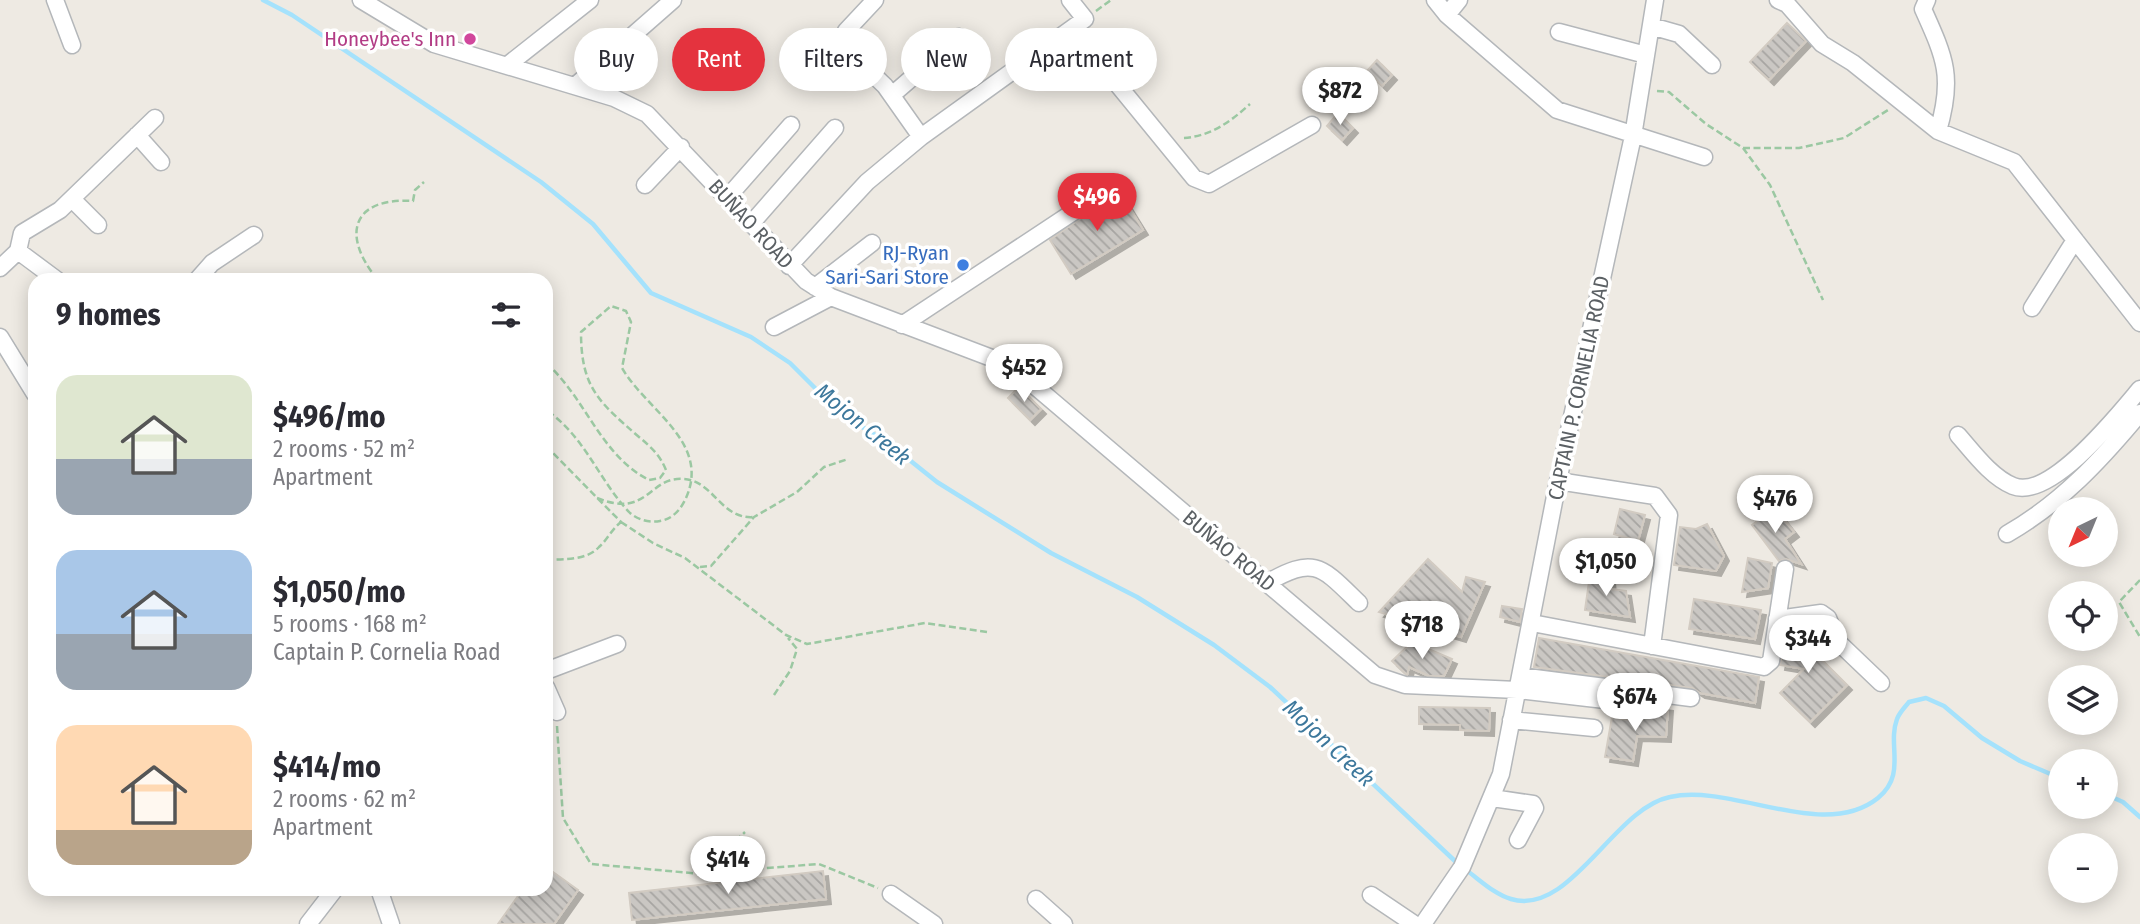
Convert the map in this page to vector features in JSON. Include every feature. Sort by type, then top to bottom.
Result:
[{"type":"street","points":[[55,0],[72,45]]},
{"type":"street","name":"BUÑAO ROAD","points":[[361,0],[434,44],[466,55],[509,64],[574,86]]},
{"type":"street","points":[[509,64],[590,0]]},
{"type":"street","points":[[641,28],[673,0]]},
{"type":"street","points":[[876,0],[846,31],[845,40],[892,95],[921,137]]},
{"type":"street","points":[[1070,0],[1085,19],[1075,28]]},
{"type":"street","points":[[1435,0],[1447,15],[1557,110],[1704,157]]},
{"type":"street","points":[[1447,15],[1459,0]]},
{"type":"street","name":"CAPTAIN P. CORNELIA ROAD","points":[[1423,924],[1462,867],[1492,798],[1532,623],[1558,481],[1633,136],[1655,0]]},
{"type":"street","points":[[1778,0],[1787,4],[1822,44],[1853,63],[1938,131],[2014,162],[2140,323]]},
{"type":"street","points":[[1927,0],[1923,9],[1945,58],[1948,99],[1938,131]]},
{"type":"street","points":[[1651,26],[1679,34],[1712,65]]},
{"type":"street","points":[[1559,32],[1646,55]]},
{"type":"street","points":[[789,266],[867,182],[921,137],[1005,78]]},
{"type":"street","points":[[892,95],[901,87]]},
{"type":"street","name":"BUÑAO ROAD","points":[[590,91],[633,105],[647,114],[681,147],[789,266],[815,287],[831,297],[1010,365],[1043,390],[1375,675],[1405,685],[1519,683]]},
{"type":"street","points":[[1123,91],[1194,178],[1209,184],[1312,125]]},
{"type":"street","points":[[0,268],[18,251],[22,233],[72,199],[85,182],[155,118]]},
{"type":"street","points":[[727,198],[791,125]]},
{"type":"street","points":[[751,224],[835,128]]},
{"type":"street","points":[[137,135],[161,162]]},
{"type":"street","points":[[645,185],[681,147]]},
{"type":"street","points":[[902,325],[1096,197]]},
{"type":"street","points":[[72,199],[98,225]]},
{"type":"street","points":[[203,273],[212,262],[254,235]]},
{"type":"street","points":[[2032,308],[2075,240]]},
{"type":"street","points":[[815,287],[872,243]]},
{"type":"street","points":[[18,251],[48,273]]},
{"type":"street","points":[[774,327],[831,297]]},
{"type":"street","points":[[0,337],[28,383]]},
{"type":"street","points":[[1958,435],[1980,462],[2013,486],[2034,487],[2050,479],[2094,441],[2140,389]]},
{"type":"street","points":[[2007,534],[2036,517],[2069,491],[2140,414]]},
{"type":"street","points":[[1558,481],[1655,496],[1664,506],[1669,516],[1652,646]]},
{"type":"street","points":[[1267,583],[1291,569],[1311,567],[1326,573],[1359,603]]},
{"type":"street","points":[[1532,623],[1764,667],[1771,661],[1784,569]]},
{"type":"street","points":[[1777,619],[1821,613],[1828,618],[1837,640],[1881,683]]},
{"type":"street","points":[[553,668],[617,644]]},
{"type":"street","points":[[1519,683],[1691,698]]},
{"type":"street","points":[[1519,683],[1605,700]]},
{"type":"street","points":[[553,703],[557,712]]},
{"type":"street","points":[[1511,720],[1594,728]]},
{"type":"street","points":[[1492,798],[1533,804],[1535,808],[1518,840]]},
{"type":"street","points":[[891,894],[934,924]]},
{"type":"street","points":[[1371,895],[1414,924]]},
{"type":"street","points":[[308,924],[330,896]]},
{"type":"street","points":[[381,896],[391,924]]},
{"type":"street","points":[[1036,899],[1064,924]]},
{"type":"path","points":[[1640,90],[1669,92],[1706,124],[1743,148],[1770,185],[1823,300]]},
{"type":"path","points":[[1743,148],[1799,148],[1844,138],[1901,101]]},
{"type":"path","points":[[1163,140],[1193,138],[1215,130],[1230,122],[1250,104]]},
{"type":"path","points":[[372,273],[362,261],[355,242],[357,225],[369,209],[383,201],[413,201],[415,190],[424,183]]},
{"type":"path","points":[[553,373],[593,427],[633,472],[649,480],[660,478],[666,470],[661,458],[613,416],[593,393],[584,374],[581,332],[611,306],[626,311],[631,322],[622,368],[630,382],[682,439],[691,459],[692,481],[681,510],[664,521],[650,523],[632,515],[577,438],[553,416]]},
{"type":"path","points":[[553,453],[621,522],[700,567],[786,635],[797,649],[790,671],[774,695]]},
{"type":"path","points":[[700,567],[711,566],[754,517],[797,492],[824,467],[848,459]]},
{"type":"path","points":[[594,497],[612,504],[632,505],[675,480],[692,481],[701,484],[729,512],[754,517]]},
{"type":"path","points":[[553,559],[582,557],[599,547],[608,532],[621,522]]},
{"type":"path","points":[[2140,580],[2119,602],[2140,637]]},
{"type":"path","points":[[786,635],[807,644],[925,623],[987,632]]},
{"type":"path","points":[[557,712],[563,818],[591,864],[702,874],[819,864],[891,894]]},
{"type":"path","points":[[702,874],[745,832]]},
{"type":"building","points":[[1787,23],[1806,41],[1769,80],[1750,62]]},
{"type":"building","points":[[1377,60],[1392,75],[1382,86],[1367,71]]},
{"type":"building","points":[[1338,113],[1353,128],[1342,140],[1327,126]]},
{"type":"building","points":[[1119,191],[1143,230],[1071,274],[1050,240]]},
{"type":"building","points":[[1019,387],[1041,409],[1030,420],[1008,398]]},
{"type":"building","points":[[1759,500],[1773,522],[1781,516],[1794,532],[1785,539],[1801,564],[1786,559],[1779,561],[1752,525],[1756,522]]},
{"type":"building","points":[[1620,509],[1645,515],[1638,541],[1614,534]]},
{"type":"building","points":[[1707,524],[1724,556],[1716,571],[1674,565],[1680,527],[1696,529]]},
{"type":"building","points":[[1748,558],[1772,563],[1768,588],[1742,592]]},
{"type":"building","points":[[1428,559],[1462,592],[1466,577],[1485,582],[1461,637],[1379,612]]},
{"type":"building","points":[[1590,575],[1610,578],[1611,589],[1626,591],[1630,617],[1585,610]]},
{"type":"building","points":[[1694,599],[1761,610],[1755,639],[1689,629]]},
{"type":"building","points":[[1502,606],[1522,609],[1520,622],[1500,617]]},
{"type":"building","points":[[1787,628],[1814,628],[1811,649],[1847,685],[1810,722],[1780,693],[1804,669],[1780,665]]},
{"type":"building","points":[[1539,638],[1759,677],[1755,703],[1700,693],[1692,688],[1534,667]]},
{"type":"building","points":[[1412,642],[1452,659],[1444,676],[1429,676],[1409,667],[1407,675],[1392,661]]},
{"type":"building","points":[[1659,705],[1668,706],[1666,737],[1637,736],[1633,761],[1605,757],[1612,717],[1638,722],[1649,715],[1648,709]]},
{"type":"building","points":[[1419,707],[1490,708],[1489,731],[1460,730],[1460,725],[1419,724]]},
{"type":"building","points":[[823,871],[826,899],[632,920],[629,893]]},
{"type":"building","points":[[553,872],[578,890],[554,924],[498,924],[518,896],[553,896]]},
{"type":"waterway","name":"Mojon Creek","points":[[263,0],[292,15],[541,182],[593,224],[651,293],[751,337],[790,363],[839,412],[892,446],[937,482],[1051,553],[1137,597],[1214,645],[1270,687],[1456,862]]},
{"type":"waterway","name":"Mojon Creek","points":[[1466,870],[1505,897],[1532,900],[1553,892],[1572,878],[1630,820],[1650,805],[1670,797],[1721,797],[1805,813],[1831,814],[1856,810],[1878,798],[1887,789],[1894,770],[1898,717],[1909,702],[1926,698],[1944,706],[1982,738],[2020,761],[2048,773]]},
{"type":"waterway","name":"Mojon Creek","points":[[2118,800],[2140,817]]},
{"type":"place","name":"Honeybee's Inn","points":[[470,39]]},
{"type":"place","name":"RJ-Ryan Sari-Sari Store","points":[[963,265]]}]
